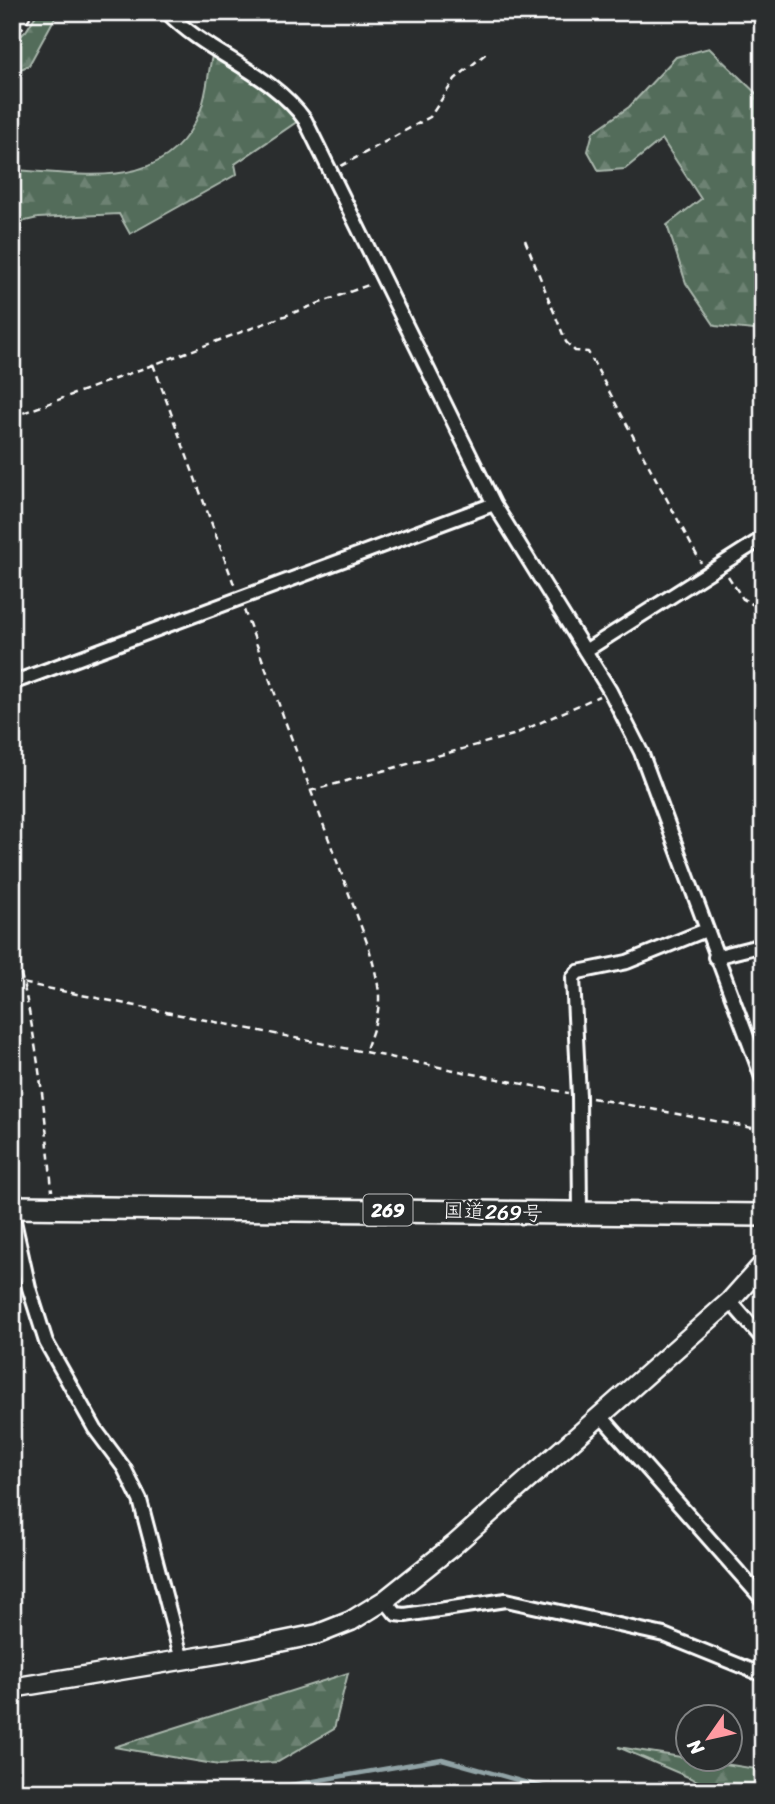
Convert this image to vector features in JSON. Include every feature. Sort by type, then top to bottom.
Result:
[{"type":"highway","name":"国道269号","points":[[12,1210],[349,1209],[580,1215],[763,1214]]},
{"type":"street","points":[[167,12],[209,48],[241,65],[291,100],[332,171],[494,504],[610,691],[641,752],[763,1080]]},
{"type":"street","points":[[12,683],[494,504]]},
{"type":"street","points":[[585,651],[763,538]]},
{"type":"street","points":[[580,1215],[579,1096],[573,978],[578,972],[627,962],[706,930]]},
{"type":"street","points":[[716,957],[763,944]]},
{"type":"street","points":[[12,1210],[29,1289],[46,1342],[95,1429],[124,1468],[140,1500],[182,1660]]},
{"type":"street","points":[[12,1688],[318,1634],[351,1621],[384,1600],[454,1545],[730,1301],[763,1264]]},
{"type":"street","points":[[730,1301],[763,1339]]},
{"type":"street","points":[[600,1415],[763,1600]]},
{"type":"street","points":[[384,1600],[396,1614],[405,1615],[506,1600],[664,1635],[763,1675]]},
{"type":"path","points":[[12,42],[34,12]]},
{"type":"path","points":[[332,171],[430,117],[455,79],[489,51]]},
{"type":"path","points":[[525,240],[566,342],[575,351],[588,352],[707,573]]},
{"type":"path","points":[[12,417],[384,279]]},
{"type":"path","points":[[153,364],[369,948],[379,982],[381,1007],[365,1052]]},
{"type":"path","points":[[720,565],[743,599],[763,610]]},
{"type":"path","points":[[310,791],[513,735],[610,691]]},
{"type":"path","points":[[12,939],[24,984],[47,1125],[53,1209]]},
{"type":"path","points":[[12,981],[579,1096],[763,1130]]},
{"type":"green space","points":[[38,12],[58,12],[29,65],[12,74],[12,44],[26,31]]},
{"type":"green space","points":[[709,48],[763,100],[763,331],[715,326],[686,283],[667,225],[701,199],[662,139],[625,169],[599,171],[588,151],[593,132],[629,107],[676,57]]},
{"type":"green space","points":[[212,56],[284,101],[298,121],[235,164],[237,174],[130,234],[119,214],[38,218],[12,224],[12,170],[95,175],[122,173],[146,167],[168,155],[186,136],[201,109]]},
{"type":"green space","points":[[348,1673],[334,1729],[278,1762],[219,1765],[114,1747]]},
{"type":"green space","points":[[618,1747],[674,1756],[674,1771]]},
{"type":"green space","points":[[744,1767],[763,1770],[763,1792],[723,1792],[676,1772],[744,1772]]},
{"type":"waterway","points":[[250,1792],[442,1759],[560,1792]]}]
